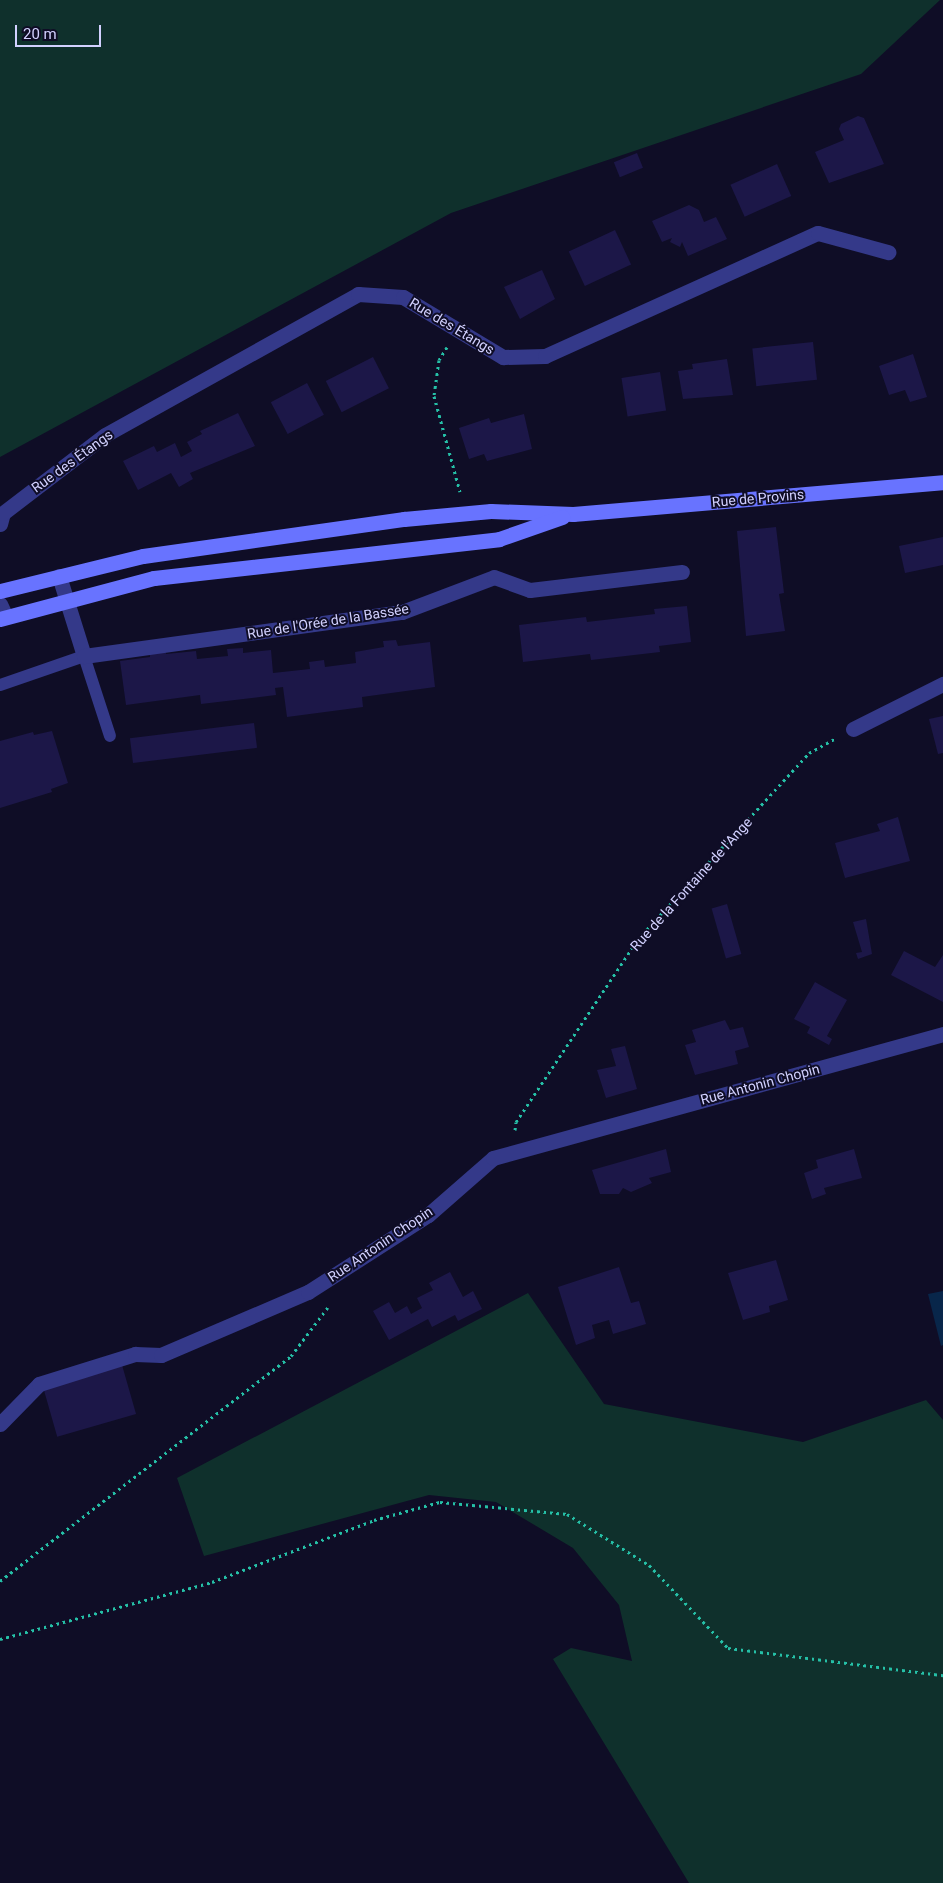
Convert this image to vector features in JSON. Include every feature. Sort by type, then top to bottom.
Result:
[{"type":"main road","name":"Rue de Provins","points":[[573,514],[943,482]]},
{"type":"main road","points":[[0,591],[143,556],[466,514],[573,514]]},
{"type":"main road","points":[[2,613],[68,600],[154,578],[499,539],[573,514]]},
{"type":"street","name":"Rue des Étangs","points":[[0,524],[3,512],[105,435],[358,294],[403,297],[503,357],[545,356],[818,233],[888,252]]},
{"type":"street","name":"Rue de l'Orée de la Bassée","points":[[84,656],[402,612],[494,577],[530,590],[682,572]]},
{"type":"street","points":[[59,576],[84,656]]},
{"type":"street","points":[[853,729],[943,684]]},
{"type":"street","name":"Rue Antonin Chopin","points":[[0,1424],[39,1384],[135,1354],[161,1355],[308,1292],[428,1215],[493,1158],[943,1034]]},
{"type":"lane","points":[[0,684],[84,656],[110,736]]},
{"type":"path","points":[[458,330],[439,360],[434,396],[466,514]]},
{"type":"path","name":"Rue de la Fontaine de l'Ange","points":[[511,1152],[516,1122],[638,940],[809,753],[853,729]]},
{"type":"path","points":[[0,1581],[291,1356],[332,1302]]},
{"type":"path","points":[[0,1639],[212,1582],[374,1520],[440,1502],[567,1514],[648,1565],[728,1648],[943,1675]]},
{"type":"green space","points":[[0,0],[940,0],[861,74],[451,213],[0,457]]},
{"type":"green space","points":[[528,1293],[604,1404],[803,1442],[926,1400],[943,1420],[943,1883],[689,1883],[553,1659],[571,1648],[632,1661],[619,1605],[573,1548],[496,1502],[429,1495],[204,1556],[177,1478]]},
{"type":"water","points":[[943,1291],[943,1345],[941,1346],[928,1294]]},
{"type":"building","points":[[858,116],[864,118],[884,164],[829,183],[815,152],[844,140],[839,129],[841,124]]},
{"type":"building","points":[[637,153],[643,168],[620,177],[614,162]]},
{"type":"building","points":[[777,164],[791,196],[745,217],[730,185]]},
{"type":"building","points":[[689,205],[699,210],[704,222],[716,217],[727,239],[688,256],[682,242],[680,247],[670,242],[672,238],[662,242],[652,221]]},
{"type":"building","points":[[615,230],[631,264],[585,286],[569,252]]},
{"type":"building","points":[[542,270],[555,299],[520,319],[504,287]]},
{"type":"building","points":[[813,342],[817,380],[756,386],[752,348]]},
{"type":"building","points":[[913,354],[927,397],[910,402],[905,390],[889,395],[879,366]]},
{"type":"building","points":[[373,357],[389,388],[342,412],[326,381]]},
{"type":"building","points":[[727,359],[733,395],[683,399],[678,371],[693,369],[692,364]]},
{"type":"building","points":[[660,372],[666,411],[628,417],[621,378]]},
{"type":"building","points":[[307,383],[324,415],[288,434],[271,402]]},
{"type":"building","points":[[238,413],[255,446],[190,473],[193,479],[179,487],[171,473],[138,490],[123,461],[154,446],[157,452],[175,443],[181,457],[192,451],[187,442],[202,434],[200,431]]},
{"type":"building","points":[[524,414],[532,449],[487,461],[484,454],[469,459],[459,428],[489,418],[491,423]]},
{"type":"building","points":[[776,527],[784,593],[779,594],[785,631],[746,636],[737,531]]},
{"type":"building","points":[[943,537],[943,565],[905,573],[899,546]]},
{"type":"building","points":[[687,606],[691,642],[659,646],[660,652],[591,660],[590,654],[523,662],[519,625],[586,617],[587,622],[655,614],[654,609]]},
{"type":"building","points":[[396,640],[398,646],[430,642],[435,687],[362,697],[363,707],[287,717],[283,687],[275,688],[276,695],[201,704],[200,695],[126,705],[120,661],[150,657],[150,650],[165,648],[166,654],[196,651],[197,659],[228,656],[227,649],[243,648],[243,653],[271,650],[273,673],[310,669],[309,662],[324,660],[325,667],[356,663],[355,652],[384,647],[383,641]]},
{"type":"building","points":[[943,716],[943,753],[938,754],[929,719]]},
{"type":"building","points":[[254,723],[257,748],[133,763],[130,738]]},
{"type":"building","points":[[52,731],[68,783],[51,789],[52,792],[0,808],[0,741],[33,732],[34,735]]},
{"type":"building","points":[[898,817],[910,861],[845,878],[835,843],[880,831],[877,824]]},
{"type":"building","points":[[727,904],[741,954],[726,958],[712,908]]},
{"type":"building","points":[[866,919],[872,954],[858,959],[856,953],[862,952],[853,922]]},
{"type":"building","points":[[904,951],[935,967],[943,955],[943,1002],[891,975]]},
{"type":"building","points":[[815,982],[847,1000],[827,1036],[832,1039],[829,1045],[807,1033],[810,1027],[794,1019]]},
{"type":"building","points":[[725,1020],[730,1030],[743,1027],[749,1047],[735,1051],[738,1064],[695,1075],[685,1045],[696,1042],[692,1030]]},
{"type":"building","points":[[625,1046],[637,1089],[606,1098],[597,1070],[616,1066],[611,1049]]},
{"type":"building","points":[[666,1149],[671,1172],[649,1178],[652,1183],[631,1192],[623,1188],[619,1194],[600,1194],[592,1170]]},
{"type":"building","points":[[854,1149],[862,1178],[824,1188],[826,1194],[812,1199],[804,1173],[818,1168],[816,1160]]},
{"type":"building","points":[[776,1260],[788,1300],[769,1306],[770,1312],[743,1320],[728,1273]]},
{"type":"building","points":[[619,1267],[631,1303],[639,1301],[646,1324],[613,1334],[609,1320],[592,1325],[595,1338],[576,1345],[558,1287]]},
{"type":"building","points":[[450,1272],[463,1297],[473,1291],[482,1309],[458,1321],[455,1315],[432,1327],[428,1319],[389,1340],[373,1311],[389,1302],[395,1313],[407,1306],[411,1314],[422,1308],[417,1298],[433,1290],[429,1283]]},
{"type":"building","points":[[122,1365],[136,1414],[57,1437],[43,1388]]}]
